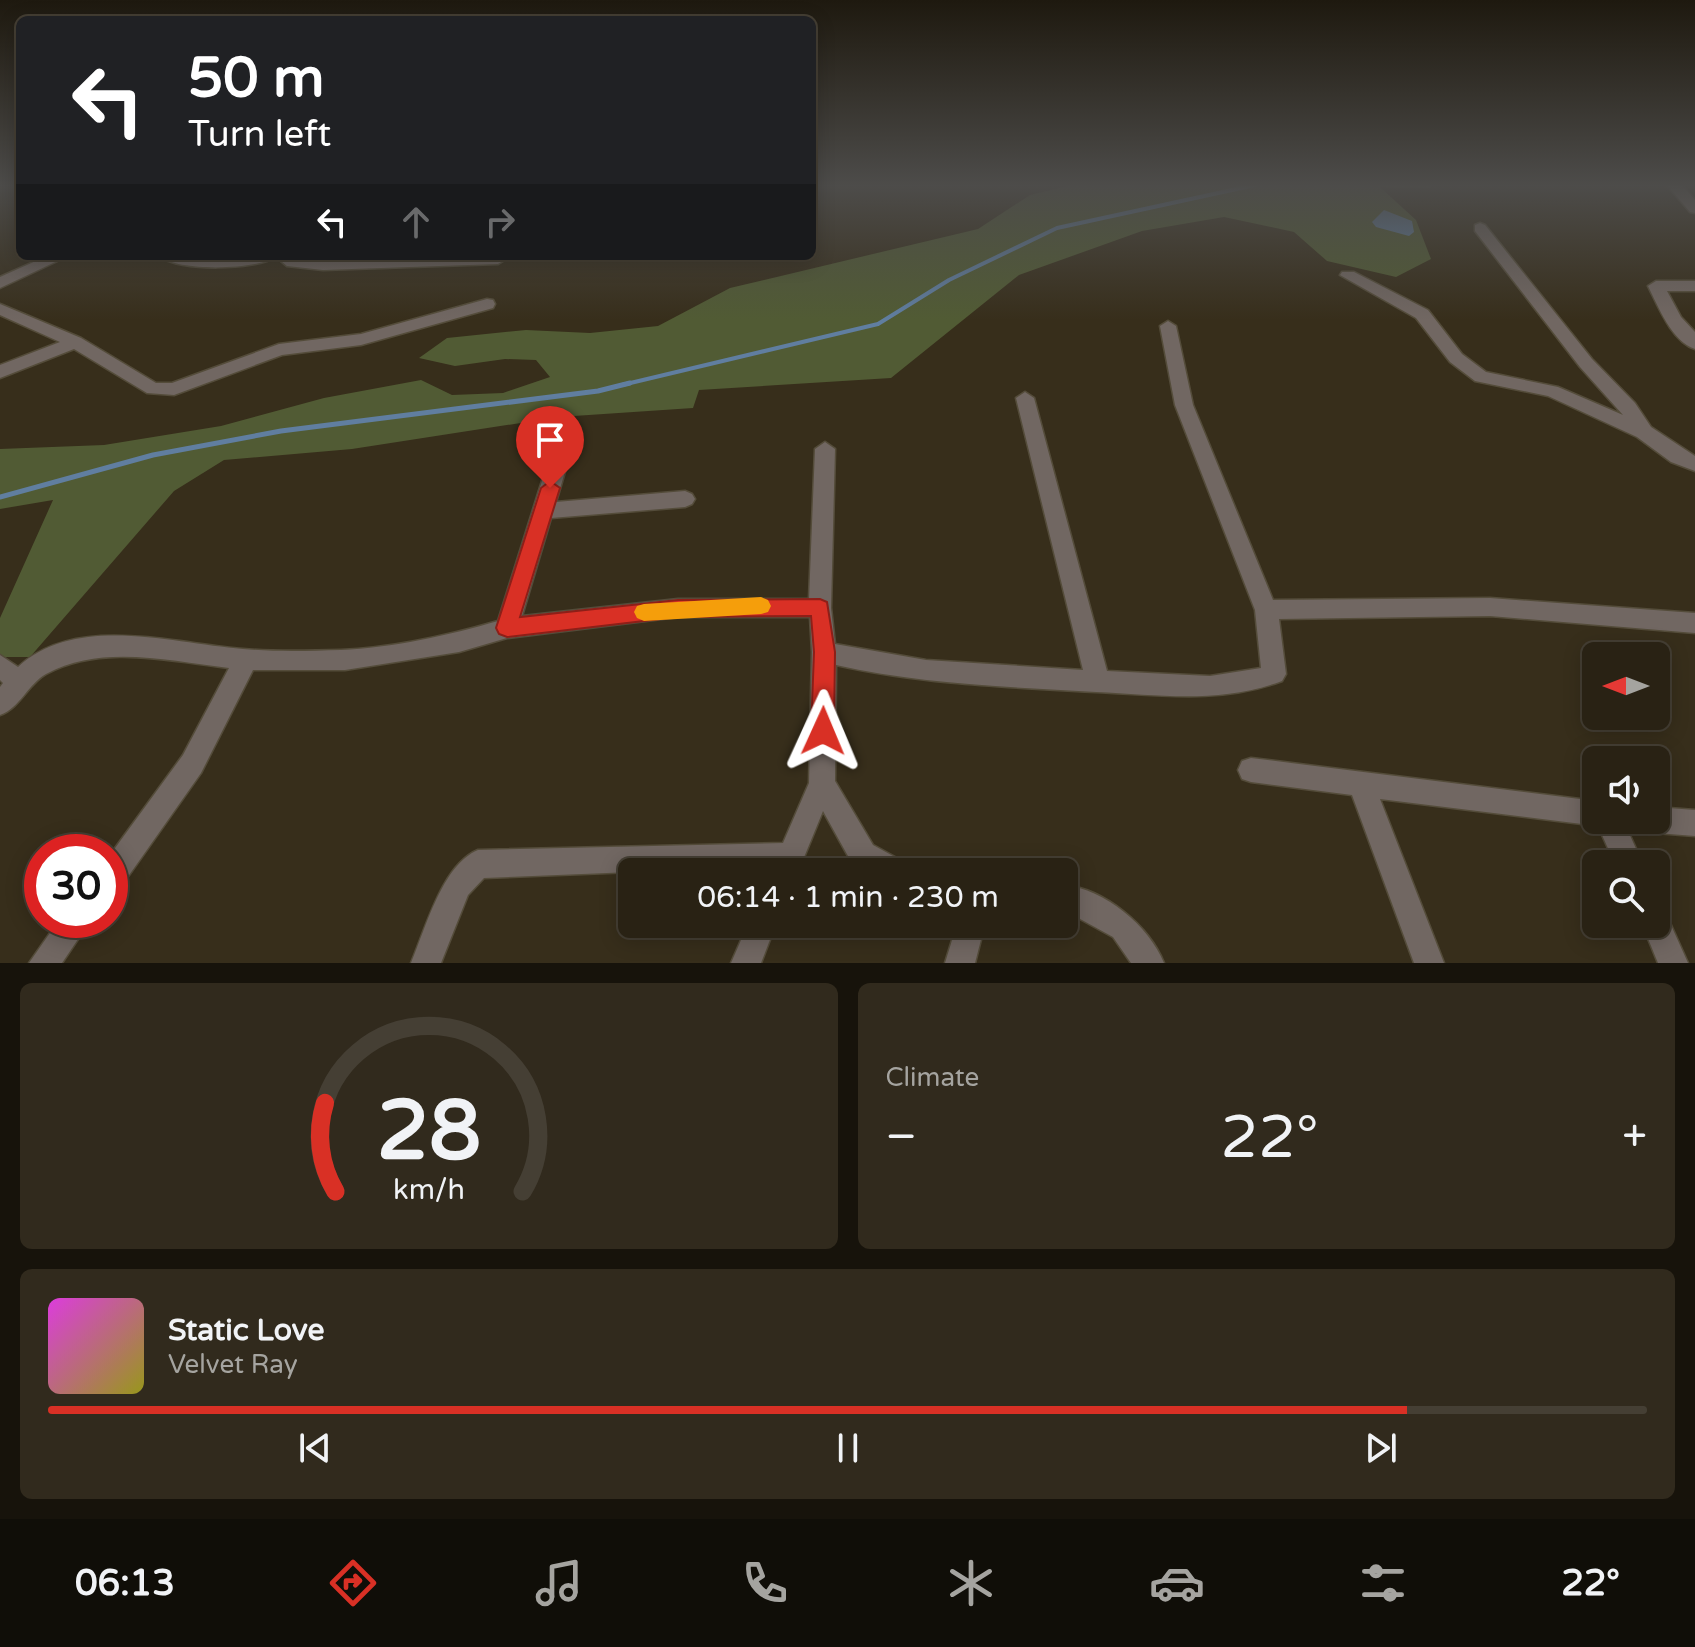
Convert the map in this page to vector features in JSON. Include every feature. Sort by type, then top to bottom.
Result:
[{"type":"street","points":[[1482,230],[1586,363],[1628,408],[1644,432]]},
{"type":"street","points":[[0,301],[3,283],[52,260]]},
{"type":"street","points":[[206,260],[227,260]]},
{"type":"street","points":[[289,260],[323,265],[469,260]]},
{"type":"street","points":[[1348,275],[1422,314],[1456,358],[1481,377],[1552,391],[1644,432],[1678,457],[1695,464]]},
{"type":"street","points":[[1695,286],[1656,286],[1674,320],[1695,343]]},
{"type":"street","points":[[0,309],[75,342],[153,389],[174,389],[279,350],[361,339],[487,304]]},
{"type":"street","points":[[824,652],[902,670],[1198,687],[1248,685],[1274,674],[1266,610],[1184,405],[1168,326]]},
{"type":"street","points":[[0,372],[75,342]]},
{"type":"street","points":[[1025,398],[1098,681]]},
{"type":"street","points":[[791,858],[822,783],[824,652],[820,608],[825,449]]},
{"type":"street","points":[[507,628],[557,465]]},
{"type":"street","points":[[543,511],[685,499]]},
{"type":"street","points":[[1266,610],[1490,607],[1695,623]]},
{"type":"street","points":[[0,704],[30,671],[64,653],[99,646],[246,660],[345,660],[459,642],[507,628],[678,608],[820,608]]},
{"type":"street","points":[[128,853],[192,764],[246,660]]},
{"type":"street","points":[[0,665],[19,683]]},
{"type":"street","points":[[1251,770],[1582,812]]},
{"type":"street","points":[[822,783],[863,855],[868,858]]},
{"type":"street","points":[[1361,784],[1429,963]]},
{"type":"street","points":[[1670,821],[1695,823]]},
{"type":"street","points":[[426,963],[458,885],[478,864],[618,864]]},
{"type":"street","points":[[1078,902],[1123,927],[1149,963]]},
{"type":"street","points":[[44,963],[63,938]]},
{"type":"street","points":[[746,963],[756,938]]},
{"type":"street","points":[[960,963],[967,938]]},
{"type":"street","points":[[1662,938],[1673,963]]},
{"type":"green space","points":[[974,230],[1148,230],[1019,275],[891,378],[699,390],[693,408],[559,417],[352,449],[224,460],[174,491],[30,657],[0,657],[0,618],[53,500],[0,509],[0,449],[104,445],[221,426],[324,398],[421,380],[452,395],[503,393],[550,377],[536,360],[505,359],[455,366],[419,358],[447,338],[526,330],[590,333],[658,326],[730,288]]},
{"type":"green space","points":[[1284,230],[1420,230],[1431,259],[1396,277],[1327,261],[1294,232]]},
{"type":"water","points":[[1387,230],[1414,230],[1409,236]]},
{"type":"waterway","points":[[622,385],[878,324],[949,280],[1053,230]]},
{"type":"waterway","points":[[622,385],[630,383]]},
{"type":"waterway","points":[[0,497],[153,455],[281,431],[598,391],[622,385]]},
{"type":"slow traffic","points":[[644,612],[761,606]]},
{"type":"route","points":[[550,488],[507,628],[678,608],[820,608],[824,652],[823,731]]}]
